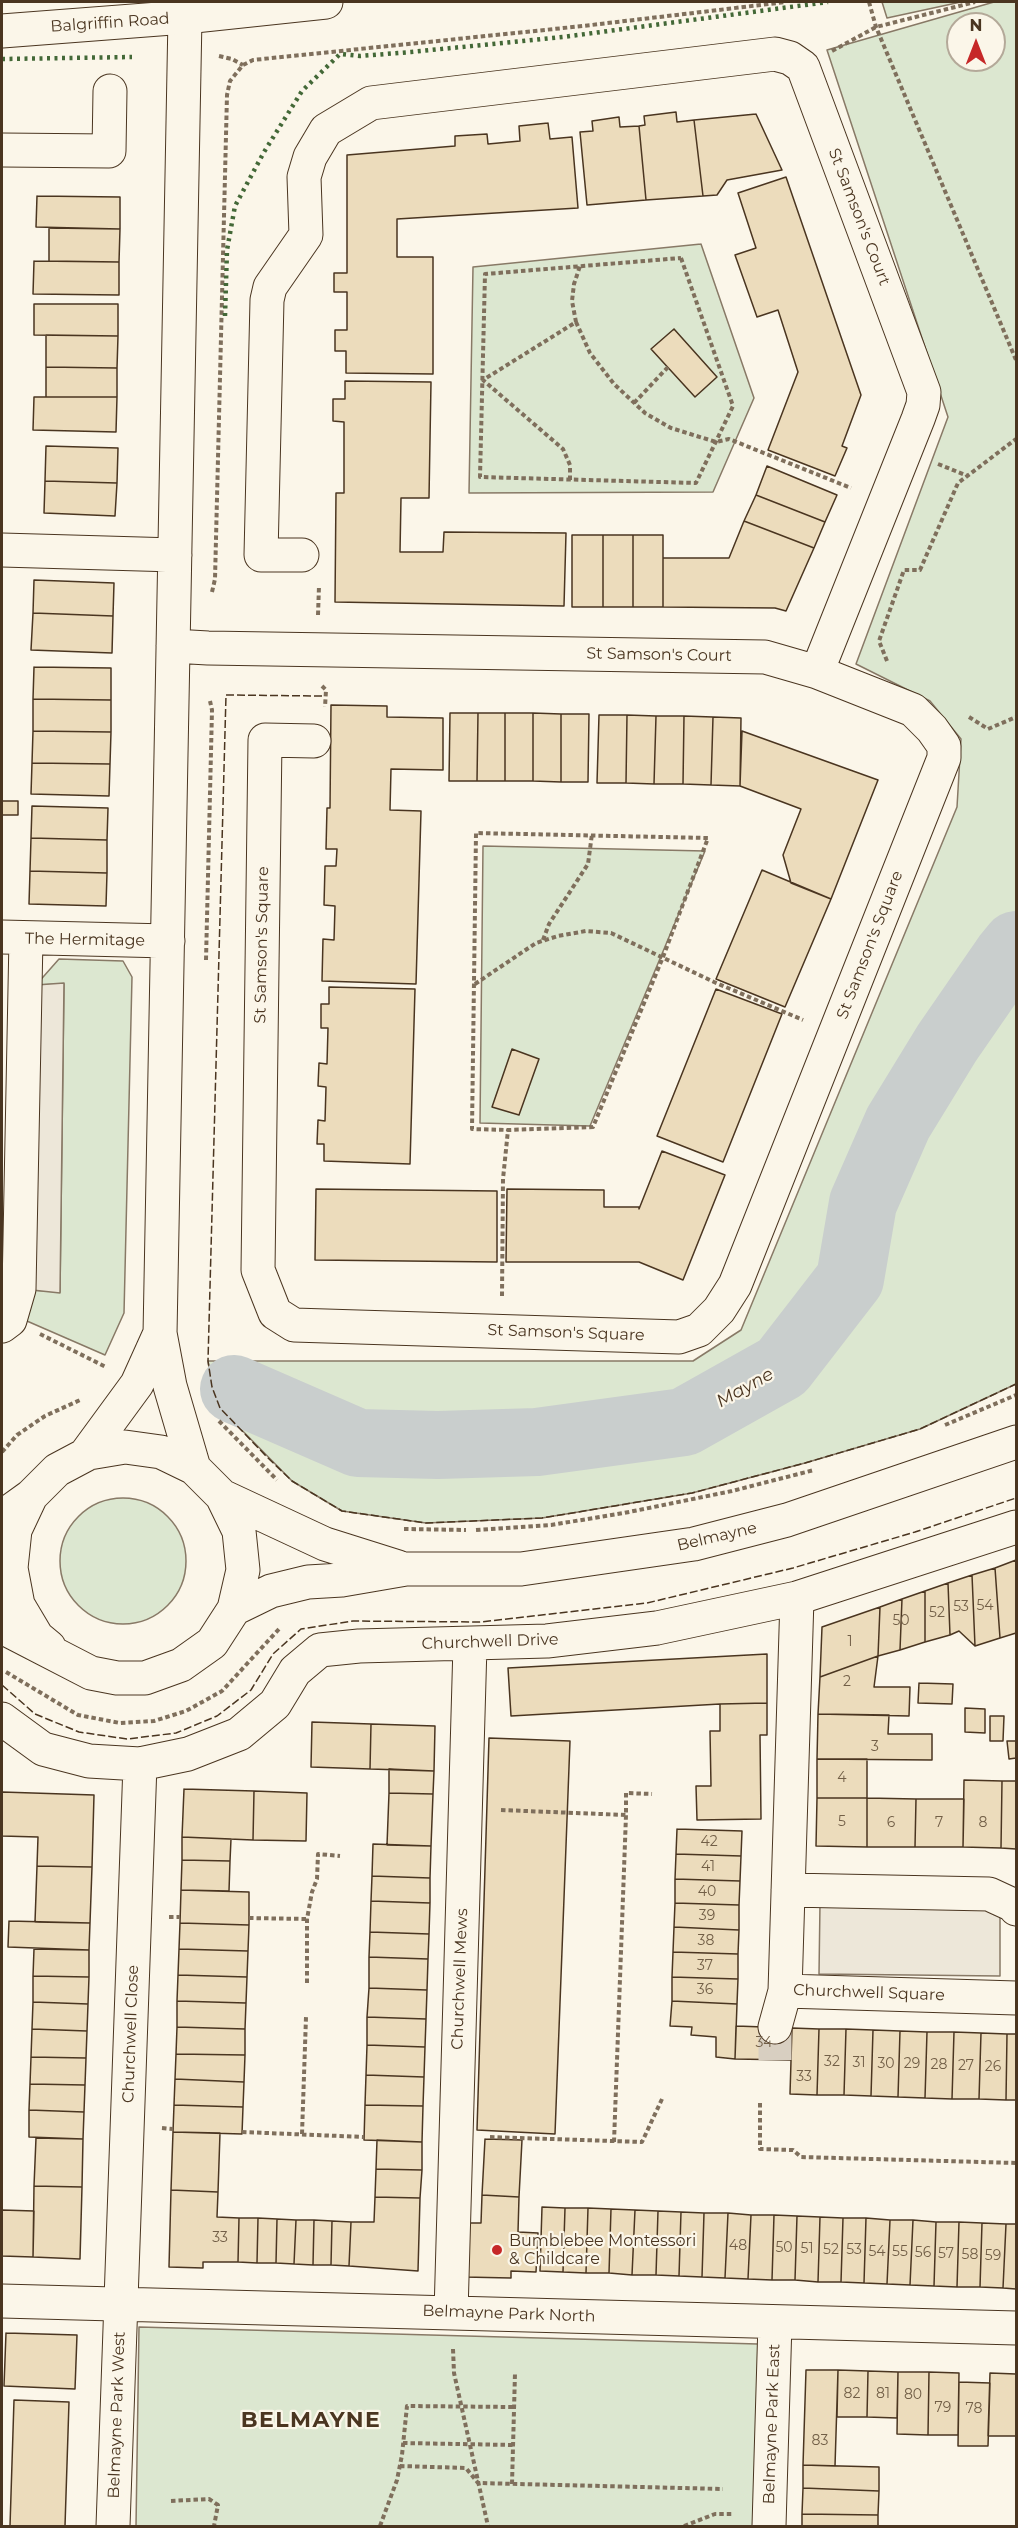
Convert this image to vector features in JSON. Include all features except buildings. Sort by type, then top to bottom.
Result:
[{"type":"street","name":"Balgriffin Road","points":[[2,31],[185,17],[326,2]]},
{"type":"street","points":[[185,17],[160,1334],[170,1386],[194,1468]]},
{"type":"street","points":[[302,555],[261,555],[267,300],[270,287],[306,236],[304,177],[310,157],[326,130],[372,103],[775,54],[790,58],[803,68]]},
{"type":"street","name":"St Samson's Court","points":[[173,646],[765,657],[818,672],[923,405],[924,392],[803,68]]},
{"type":"street","points":[[2,150],[109,151],[110,91]]},
{"type":"street","points":[[2,550],[175,555]]},
{"type":"street","name":"St Samson's Square","points":[[314,741],[265,740],[258,1270],[275,1313],[294,1325],[679,1337],[699,1330],[719,1310],[735,1285],[944,758],[944,746],[932,729],[913,710],[818,672]]},
{"type":"street","points":[[6,1323],[19,1289],[14,938]]},
{"type":"street","name":"The Hermitage","points":[[14,938],[168,941]]},
{"type":"street","points":[[85,1455],[138,1384],[160,1334]]},
{"type":"street","name":"Belmayne","points":[[234,1609],[271,1591],[308,1582],[342,1580],[406,1569],[521,1569],[694,1544],[786,1520],[1017,1442]]},
{"type":"street","name":"Belmayne","points":[[2,1517],[32,1497],[57,1470],[85,1455],[125,1446],[161,1452],[194,1468],[222,1496],[239,1532],[243,1570],[234,1609],[212,1643],[181,1665],[145,1678],[91,1673],[2,1627]]},
{"type":"street","name":"Belmayne","points":[[222,1496],[325,1544],[406,1569]]},
{"type":"street","name":"Belmayne","points":[[32,1497],[15,1530],[11,1568],[18,1605],[38,1637],[66,1661]]},
{"type":"street","name":"Churchwell Drive","points":[[2,1719],[44,1749],[89,1761],[141,1764],[188,1754],[239,1734],[275,1704],[295,1671],[320,1650],[359,1646],[547,1641],[657,1628],[797,1598],[1017,1527]]},
{"type":"street","name":"Churchwell Square","points":[[797,1598],[785,1990],[1017,1998]]},
{"type":"street","name":"Churchwell Mews","points":[[451,2313],[470,1644]]},
{"type":"street","name":"Churchwell Close","points":[[121,2304],[141,1764]]},
{"type":"street","points":[[788,1890],[989,1894],[1017,1909]]},
{"type":"street","points":[[775,2027],[785,1990]]},
{"type":"street","name":"Belmayne Park North","points":[[2,2301],[1017,2328]]},
{"type":"street","name":"Belmayne Park West","points":[[113,2526],[121,2304]]},
{"type":"street","name":"Belmayne Park East","points":[[769,2520],[775,2322]]},
{"type":"path","points":[[211,597],[215,579],[227,95],[230,81],[243,65],[253,60],[583,26],[786,2]]},
{"type":"path","points":[[869,2],[876,27],[1017,360]]},
{"type":"path","points":[[803,68],[876,27],[975,2]]},
{"type":"path","points":[[215,55],[232,59],[243,65]]},
{"type":"path","points":[[681,258],[733,406],[696,483],[480,477],[485,274],[580,266],[681,258]]},
{"type":"path","points":[[580,266],[574,284],[572,301],[576,322],[590,353],[614,384],[645,414],[671,428],[716,442],[729,439],[885,502]]},
{"type":"path","points":[[483,380],[576,322]]},
{"type":"path","points":[[634,404],[668,367]]},
{"type":"path","points":[[483,380],[563,449],[570,465],[570,480]]},
{"type":"path","points":[[888,664],[879,641],[904,570],[920,570],[958,483],[1017,440]]},
{"type":"path","points":[[206,961],[212,710],[209,693]]},
{"type":"path","points":[[968,716],[988,729],[1017,717]]},
{"type":"path","points":[[476,832],[592,834],[708,838],[663,957],[593,1127],[508,1131],[471,1129],[476,832]]},
{"type":"path","points":[[543,941],[549,924],[588,864],[592,834]]},
{"type":"path","points":[[474,984],[543,941],[586,931],[611,933],[835,1033]]},
{"type":"path","points":[[508,1131],[503,1179],[500,1291],[512,1332]]},
{"type":"path","points":[[6,1323],[111,1369]]},
{"type":"path","points":[[939,1428],[1017,1395]]},
{"type":"path","points":[[2,1452],[17,1435],[45,1416],[84,1398]]},
{"type":"path","points":[[213,1412],[218,1420],[281,1484]]},
{"type":"path","points":[[401,1528],[477,1530],[551,1525],[657,1507],[819,1469]]},
{"type":"path","points":[[614,2142],[626,1793],[652,1794]]},
{"type":"path","points":[[465,1809],[626,1815]]},
{"type":"path","points":[[307,1983],[307,1919],[317,1879],[318,1854],[340,1856]]},
{"type":"path","points":[[249,1918],[307,1919]]},
{"type":"path","points":[[302,2134],[306,2017]]},
{"type":"path","points":[[455,2140],[480,2137],[642,2142],[662,2098]]},
{"type":"path","points":[[760,2103],[760,2149],[793,2150],[801,2157],[1017,2163]]},
{"type":"path","points":[[242,2132],[364,2137]]},
{"type":"path","points":[[451,2313],[454,2373],[488,2526]]},
{"type":"path","points":[[512,2484],[515,2373]]},
{"type":"path","points":[[380,2526],[400,2466],[407,2406],[514,2407]]},
{"type":"path","points":[[403,2443],[513,2445]]},
{"type":"path","points":[[400,2466],[466,2468],[478,2483],[723,2489]]},
{"type":"path","points":[[171,2501],[209,2499],[218,2505],[214,2526]]},
{"type":"path","points":[[684,2526],[715,2514],[769,2520]]},
{"type":"green space","points":[[882,2],[961,2],[887,18]]},
{"type":"green space","points":[[994,2],[1016,2],[1016,1384],[920,1429],[692,1493],[542,1518],[426,1523],[342,1511],[292,1481],[220,1408],[212,1387],[208,1361],[693,1361],[741,1330],[957,807],[961,739],[930,701],[856,664],[948,417],[827,50],[946,16],[946,72],[1006,72],[1006,12],[959,12]]},
{"type":"green space","points":[[701,244],[754,398],[713,492],[469,493],[473,267]]},
{"type":"green space","points":[[483,846],[705,851],[590,1126],[480,1123]]},
{"type":"green space","points":[[59,959],[123,961],[132,977],[124,1313],[105,1355],[20,1318],[32,1290],[60,1292],[64,984],[36,985]]},
{"type":"green space","points":[[123,1498],[147,1503],[167,1517],[181,1537],[186,1561],[181,1585],[167,1605],[147,1619],[123,1624],[99,1619],[79,1605],[65,1585],[60,1561],[65,1537],[79,1517],[99,1503]]},
{"type":"green space","points":[[139,2327],[758,2344],[758,2526],[136,2526]]},
{"type":"shaded area","points":[[64,983],[60,1293],[32,1290],[36,985]]},
{"type":"shaded area","points":[[820,1904],[1000,1906],[1000,1976],[819,1974]]},
{"type":"waterway","name":"Mayne","points":[[234,1389],[358,1443],[438,1445],[537,1442],[684,1422],[782,1367],[850,1279],[863,1203],[898,1123],[947,1043],[1016,945]]},
{"type":"tunnel","points":[[775,2027],[775,2060]]},
{"type":"hedge","points":[[225,316],[227,250],[235,206],[264,152],[302,91],[340,54],[360,56],[563,37],[828,2]]},
{"type":"hedge","points":[[2,59],[132,57]]},
{"type":"fence","points":[[322,696],[226,695],[208,1361],[212,1387],[220,1408],[267,1457],[292,1481],[342,1511],[426,1523],[542,1518],[692,1493],[805,1463],[920,1429],[1016,1384]]},
{"type":"fence","points":[[2,1685],[35,1714],[79,1732],[127,1739],[176,1733],[217,1716],[251,1690],[273,1654],[301,1629],[353,1621],[480,1622],[647,1603],[793,1568],[915,1532],[1016,1498]]},
{"type":"place","name":"Bumblebee Montessori & Childcare","points":[[497,2250]]},
{"type":"district","name":"BELMAYNE","points":[[311,2421]]}]
